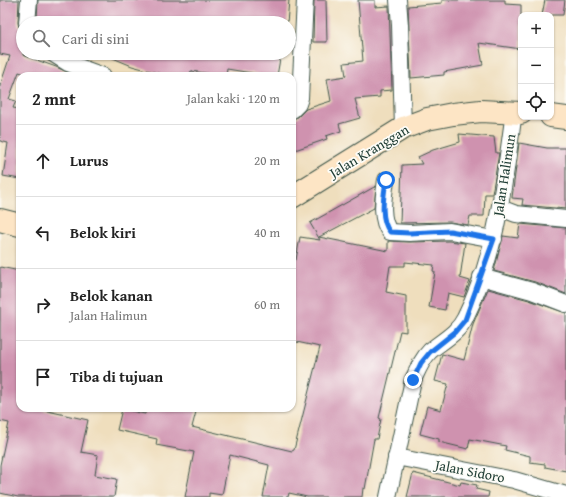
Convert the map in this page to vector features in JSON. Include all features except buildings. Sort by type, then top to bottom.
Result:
[{"type":"main road","name":"Jalan Kranggan","points":[[296,195],[403,128],[427,119],[452,114],[481,111],[517,113]]},
{"type":"main road","points":[[554,116],[566,118]]},
{"type":"main road","points":[[0,220],[16,224]]},
{"type":"street","points":[[28,16],[29,0]]},
{"type":"street","points":[[296,106],[300,98],[305,0]]},
{"type":"street","points":[[398,0],[403,128]]},
{"type":"street","points":[[63,60],[92,72]]},
{"type":"street","name":"Jalan Halimun","points":[[388,497],[413,380],[421,363],[430,352],[455,332],[465,320],[482,277],[494,239],[517,113]]},
{"type":"street","points":[[386,180],[383,213],[384,223],[390,232],[409,233],[450,231],[494,239]]},
{"type":"street","points":[[500,208],[516,214],[566,219]]},
{"type":"street","points":[[482,277],[566,304]]},
{"type":"street","name":"Jalan Sidoro","points":[[396,457],[514,480],[566,495]]},
{"type":"route","points":[[386,180],[383,213],[384,223],[390,232],[409,233],[450,231],[494,239],[482,277],[465,320],[455,332],[430,352],[421,363],[413,380]]}]
